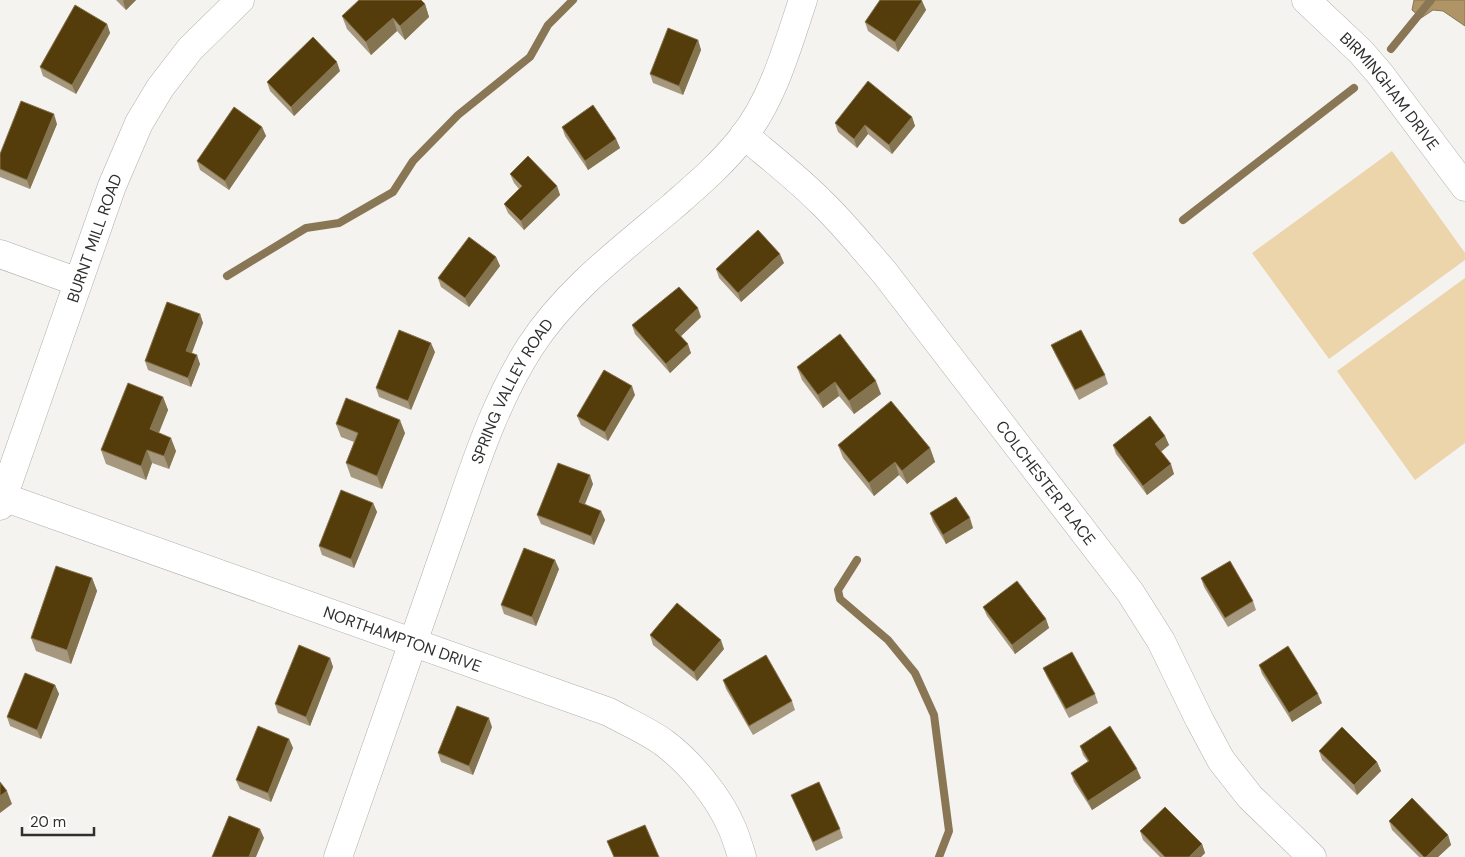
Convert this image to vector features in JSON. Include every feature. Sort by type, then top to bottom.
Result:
[{"type":"street","name":"BURNT MILL ROAD","points":[[2,502],[112,186],[139,123],[156,95],[190,48],[240,0]]},
{"type":"street","name":"SPRING VALLEY ROAD","points":[[338,857],[412,642],[487,433],[505,390],[531,346],[558,310],[591,275],[700,183],[724,160],[744,135],[764,105],[781,64],[803,0]]},
{"type":"street","name":"BIRMINGHAM DRIVE","points":[[1306,0],[1361,52],[1380,74],[1465,187]]},
{"type":"street","name":"COLCHESTER PLACE","points":[[744,135],[820,200],[884,272],[1130,592],[1161,641],[1221,760],[1250,796],[1312,857]]},
{"type":"street","points":[[0,254],[78,282]]},
{"type":"street","name":"NORTHAMPTON DRIVE","points":[[2,502],[412,642],[610,712],[646,731],[679,755],[706,786],[732,827],[742,857]]},
{"type":"shaded area","points":[[1414,0],[1465,0],[1465,26],[1443,11],[1433,10],[1421,18],[1412,10]]},
{"type":"shaded area","points":[[1392,151],[1465,253],[1465,260],[1329,359],[1252,253]]},
{"type":"shaded area","points":[[1465,278],[1465,443],[1415,480],[1337,371]]},
{"type":"building","points":[[359,0],[421,0],[425,4],[400,26],[393,18],[366,42],[342,16]]},
{"type":"building","points":[[880,0],[922,1],[895,42],[865,22]]},
{"type":"building","points":[[75,5],[107,24],[72,85],[40,67]]},
{"type":"building","points":[[668,28],[698,40],[679,86],[650,74]]},
{"type":"building","points":[[313,37],[337,62],[291,107],[267,82]]},
{"type":"building","points":[[868,81],[912,117],[889,145],[865,125],[854,139],[835,123]]},
{"type":"building","points":[[21,101],[54,114],[27,180],[0,169],[0,154]]},
{"type":"building","points":[[593,105],[616,139],[585,161],[562,127]]},
{"type":"building","points":[[234,107],[262,127],[225,181],[197,161]]},
{"type":"building","points":[[528,156],[557,186],[521,221],[504,204],[522,186],[510,174]]},
{"type":"building","points":[[758,230],[780,254],[738,293],[716,269]]},
{"type":"building","points":[[469,237],[496,257],[465,298],[438,278]]},
{"type":"building","points":[[679,287],[698,308],[675,330],[688,344],[666,364],[632,325]]},
{"type":"building","points":[[167,302],[200,314],[186,351],[197,355],[188,378],[145,361]]},
{"type":"building","points":[[399,330],[431,343],[408,401],[376,388]]},
{"type":"building","points":[[1081,330],[1105,375],[1075,390],[1051,345]]},
{"type":"building","points":[[840,334],[876,381],[849,401],[835,382],[818,395],[797,367]]},
{"type":"building","points":[[604,370],[632,386],[605,432],[577,416]]},
{"type":"building","points":[[128,383],[163,397],[150,429],[171,438],[164,456],[147,450],[141,466],[101,450]]},
{"type":"building","points":[[346,398],[400,420],[377,476],[346,463],[358,433],[336,424]]},
{"type":"building","points":[[891,401],[930,448],[902,471],[895,462],[869,483],[838,445]]},
{"type":"building","points":[[1150,416],[1165,436],[1155,444],[1171,464],[1143,486],[1113,445]]},
{"type":"building","points":[[558,463],[590,475],[579,502],[601,511],[591,536],[537,515]]},
{"type":"building","points":[[341,490],[373,503],[351,559],[319,546]]},
{"type":"building","points":[[956,497],[970,518],[943,535],[930,513]]},
{"type":"building","points":[[524,548],[555,560],[532,617],[501,605]]},
{"type":"building","points":[[1230,561],[1253,601],[1225,618],[1201,578]]},
{"type":"building","points":[[56,566],[92,578],[67,650],[31,638]]},
{"type":"building","points":[[1017,581],[1046,619],[1012,645],[983,607]]},
{"type":"building","points":[[677,603],[721,640],[694,672],[650,635]]},
{"type":"building","points":[[299,645],[330,658],[306,717],[275,704]]},
{"type":"building","points":[[1288,646],[1318,694],[1289,713],[1259,665]]},
{"type":"building","points":[[1072,652],[1095,694],[1066,709],[1043,668]]},
{"type":"building","points":[[766,655],[792,701],[749,726],[723,680]]},
{"type":"building","points":[[25,673],[55,685],[37,730],[7,717]]},
{"type":"building","points":[[457,706],[489,718],[469,766],[438,753]]},
{"type":"building","points":[[258,726],[289,739],[268,793],[236,780]]},
{"type":"building","points":[[1110,726],[1137,769],[1088,801],[1071,773],[1089,761],[1080,746]]},
{"type":"building","points":[[1342,727],[1377,762],[1354,785],[1319,751]]},
{"type":"building","points":[[0,782],[7,791],[0,796]]},
{"type":"building","points":[[819,782],[840,829],[813,842],[791,795]]},
{"type":"building","points":[[1412,798],[1448,835],[1426,857],[1389,821]]},
{"type":"building","points":[[1165,807],[1202,844],[1189,857],[1165,857],[1140,831]]},
{"type":"building","points":[[229,816],[260,829],[249,857],[212,857]]},
{"type":"building","points":[[645,825],[659,857],[614,857],[607,841]]},
{"type":"waterway","points":[[227,276],[306,228],[339,223],[393,192],[413,161],[458,115],[530,57],[548,25],[573,0]]},
{"type":"waterway","points":[[1391,49],[1431,0]]},
{"type":"waterway","points":[[1183,220],[1354,88]]},
{"type":"waterway","points":[[857,560],[838,590],[840,599],[888,640],[915,673],[934,715],[949,831],[939,857]]}]
